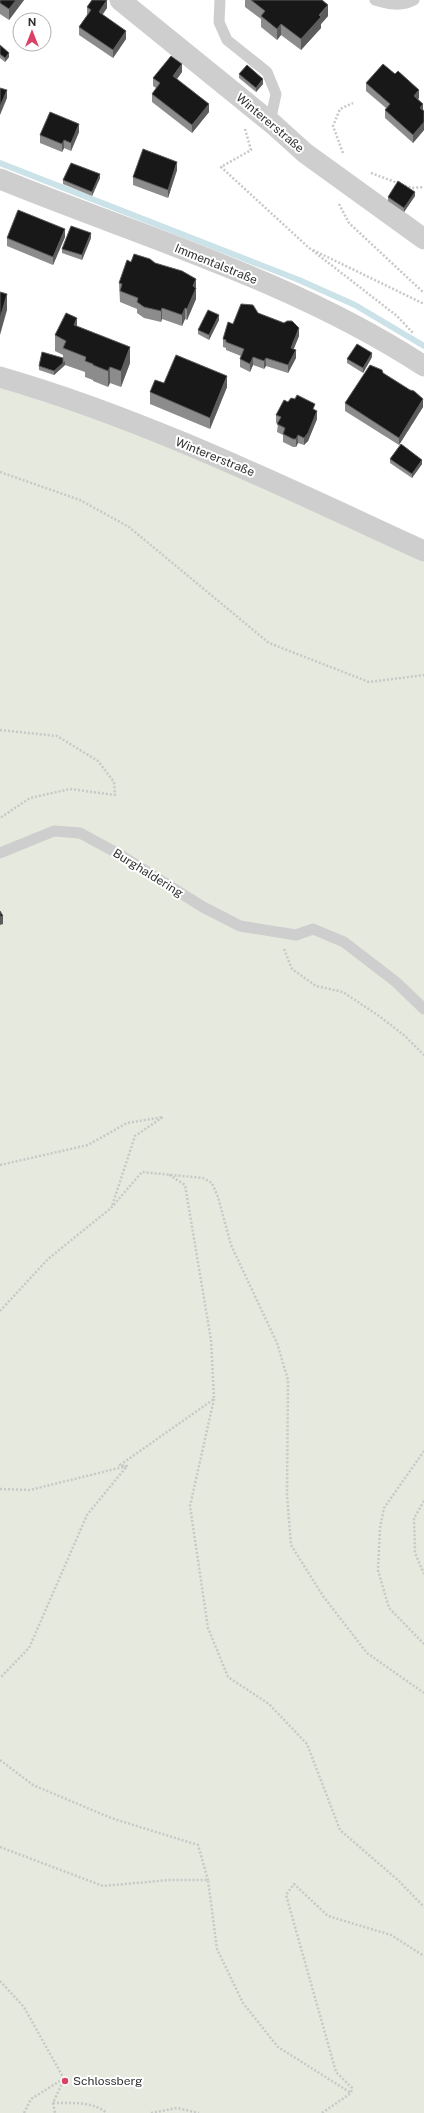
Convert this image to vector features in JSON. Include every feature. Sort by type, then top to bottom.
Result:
[{"type":"street","name":"Wintererstraße","points":[[120,0],[270,122],[305,153],[424,239]]},
{"type":"street","name":"Immentalstraße","points":[[0,179],[229,267],[345,320],[424,366]]},
{"type":"street","name":"Wintererstraße","points":[[0,377],[57,393],[245,469],[424,551]]},
{"type":"lane","points":[[220,0],[219,22],[227,40],[267,72],[276,94],[270,122]]},
{"type":"lane","points":[[375,0],[386,4],[405,5],[414,0]]},
{"type":"lane","name":"Burghaldering","points":[[0,853],[54,831],[80,833],[118,853],[203,907],[240,926],[296,935],[313,929],[344,942],[396,982],[424,1009]]},
{"type":"path","points":[[344,156],[333,126],[340,109],[353,103]]},
{"type":"path","points":[[244,124],[251,150],[221,167],[308,247],[397,316],[417,338]]},
{"type":"path","points":[[335,197],[349,223],[424,293]]},
{"type":"path","points":[[308,247],[424,304]]},
{"type":"path","points":[[0,472],[80,500],[129,527],[269,643],[369,682],[424,675]]},
{"type":"path","points":[[0,730],[57,736],[98,761],[114,782],[115,795],[70,789],[30,798],[0,818]]},
{"type":"path","points":[[290,964],[292,969],[316,986],[343,992],[379,1016],[405,1036],[424,1055]]},
{"type":"path","points":[[0,1165],[88,1145],[127,1123],[163,1118],[135,1136],[111,1208]]},
{"type":"path","points":[[0,1311],[48,1259],[111,1208],[142,1172],[203,1178],[212,1183],[218,1197],[231,1245],[277,1343],[288,1380],[287,1495],[291,1545],[323,1596],[367,1653],[424,1693]]},
{"type":"path","points":[[168,1174],[184,1185],[199,1262],[211,1340],[214,1399],[190,1506],[208,1628],[228,1677],[269,1704],[307,1744],[340,1830],[399,1881],[424,1907]]},
{"type":"path","points":[[127,1466],[120,1465],[214,1399]]},
{"type":"path","points":[[424,1451],[384,1508],[380,1528],[378,1570],[389,1608],[424,1644]]},
{"type":"path","points":[[0,1489],[30,1490],[127,1466]]},
{"type":"path","points":[[0,1678],[29,1648],[87,1515],[127,1466]]},
{"type":"path","points":[[424,1501],[414,1518],[415,1553],[424,1574]]},
{"type":"path","points":[[0,1760],[33,1785],[111,1818],[198,1845],[208,1880],[217,1949],[243,2002],[278,2047],[350,2093]]},
{"type":"path","points":[[0,1847],[103,1886],[169,1880],[208,1880]]},
{"type":"path","points":[[322,2113],[350,2093],[352,2088],[336,2072],[286,1895],[294,1884],[328,1916],[391,1935],[424,1956]]},
{"type":"path","points":[[0,1980],[24,2007],[64,2078]]},
{"type":"path","points":[[55,2113],[53,2104],[64,2078]]},
{"type":"path","points":[[24,2113],[31,2099],[64,2078]]},
{"type":"path","points":[[53,2104],[84,2104],[99,2107],[107,2113]]},
{"type":"path","points":[[151,2113],[177,2108],[199,2113]]},
{"type":"shaded area","points":[[0,375],[424,541],[424,2113],[0,2113]]},
{"type":"building","points":[[0,0],[16,0],[9,9],[0,3]]},
{"type":"building","points":[[92,0],[107,0],[99,12],[126,31],[113,50],[79,27],[91,10],[87,7]]},
{"type":"building","points":[[251,0],[322,0],[328,5],[319,15],[321,17],[301,39],[281,24],[277,29],[261,16],[265,11]]},
{"type":"building","points":[[0,45],[9,53],[5,58],[0,54]]},
{"type":"building","points":[[171,56],[182,64],[173,76],[209,104],[192,125],[152,94],[160,83],[153,78]]},
{"type":"building","points":[[383,64],[395,74],[398,71],[419,90],[414,96],[423,104],[420,108],[424,111],[424,122],[413,135],[385,110],[390,104],[366,83]]},
{"type":"building","points":[[247,65],[263,79],[256,88],[239,74]]},
{"type":"building","points":[[0,88],[7,90],[0,107]]},
{"type":"building","points":[[50,112],[79,124],[71,143],[64,140],[62,144],[40,135]]},
{"type":"building","points":[[143,149],[177,162],[168,190],[133,177]]},
{"type":"building","points":[[71,163],[100,174],[92,192],[63,180]]},
{"type":"building","points":[[398,181],[415,192],[404,208],[388,197]]},
{"type":"building","points":[[18,210],[65,229],[53,257],[7,238]]},
{"type":"building","points":[[71,226],[91,233],[82,255],[62,249]]},
{"type":"building","points":[[134,254],[150,259],[155,263],[182,271],[196,279],[193,286],[196,288],[187,309],[185,308],[182,315],[162,308],[161,311],[144,307],[137,302],[138,298],[120,291],[122,284],[119,283],[127,260],[131,262]]},
{"type":"building","points":[[0,292],[7,294],[0,319]]},
{"type":"building","points":[[241,304],[253,305],[258,313],[284,323],[287,321],[292,321],[299,328],[291,348],[296,350],[288,365],[266,358],[264,361],[253,357],[250,364],[240,359],[244,349],[226,342],[226,340],[223,339],[228,322],[233,324]]},
{"type":"building","points":[[208,310],[219,315],[209,335],[198,330]]},
{"type":"building","points":[[66,313],[77,318],[74,325],[130,347],[121,371],[110,367],[108,371],[85,361],[86,357],[63,348],[66,341],[55,335]]},
{"type":"building","points":[[357,344],[372,353],[363,368],[347,359]]},
{"type":"building","points":[[42,352],[63,358],[63,363],[54,371],[39,366]]},
{"type":"building","points":[[176,355],[227,376],[210,418],[150,392],[155,380],[164,383]]},
{"type":"building","points":[[370,365],[382,370],[383,373],[414,391],[423,399],[399,438],[345,403]]},
{"type":"building","points":[[297,395],[315,404],[313,409],[317,411],[308,433],[304,438],[298,435],[296,439],[293,439],[283,434],[285,428],[277,424],[281,417],[276,415],[284,400],[288,402],[291,398],[295,399]]},
{"type":"building","points":[[401,444],[422,460],[412,474],[390,459]]},
{"type":"waterway","points":[[0,163],[299,280],[355,305],[424,346]]},
{"type":"place","name":"Schlossberg","points":[[65,2081]]}]
